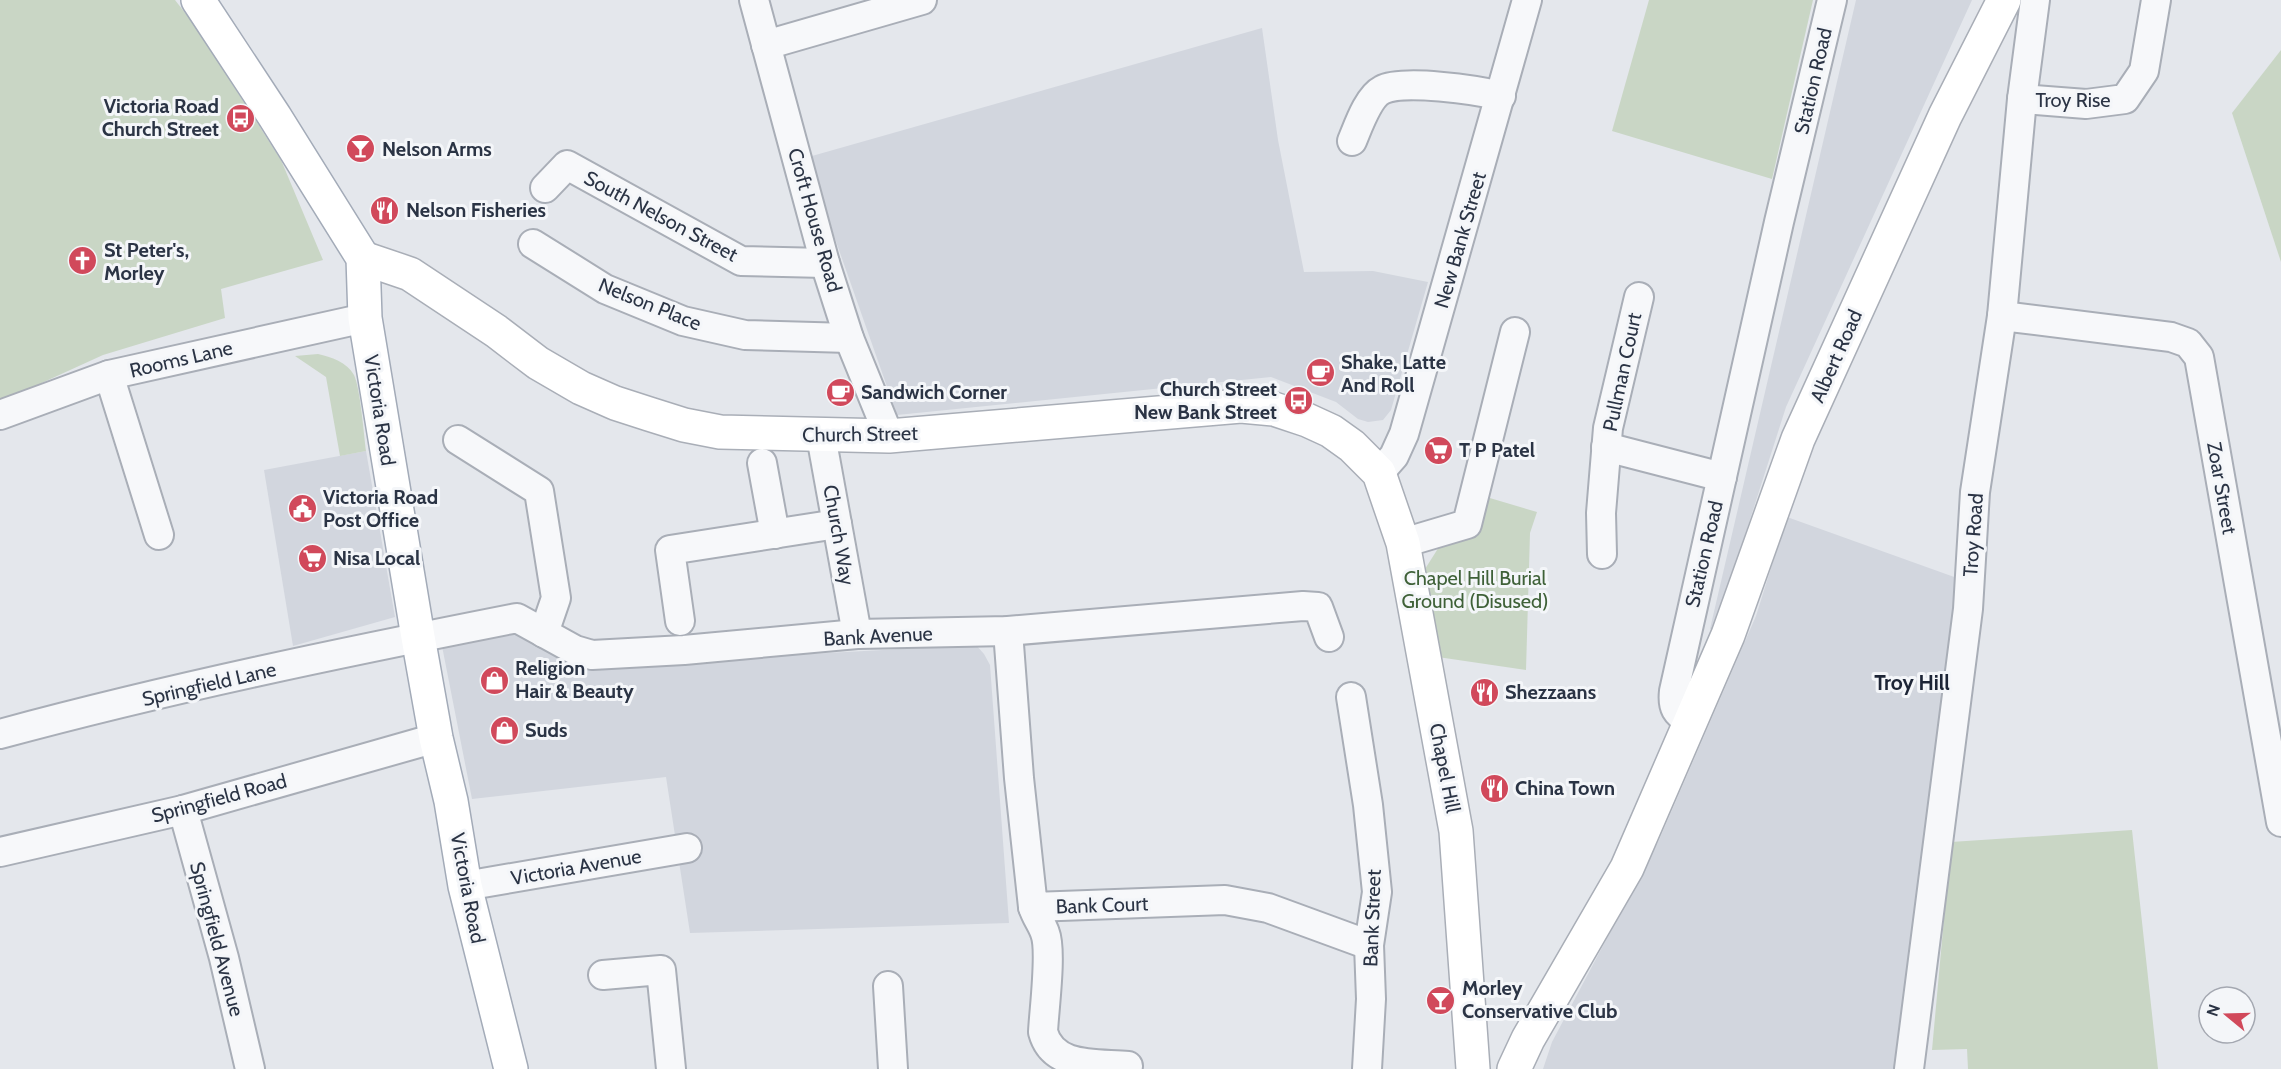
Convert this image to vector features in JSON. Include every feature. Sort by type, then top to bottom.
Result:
[{"type":"main road","name":"Albert Road","points":[[1690,722],[1728,635],[1798,439],[1945,116],[2004,0]]},
{"type":"main road","points":[[201,1],[363,258]]},
{"type":"main road","name":"Victoria Road","points":[[363,258],[365,318],[436,738],[451,801],[465,886],[511,1069]]},
{"type":"main road","name":"Church Street","points":[[363,258],[410,274],[496,331],[538,363],[581,388],[615,404],[684,425],[720,432],[889,436],[1241,406],[1274,409],[1331,431],[1352,446],[1379,473]]},
{"type":"main road","name":"Chapel Hill","points":[[1379,473],[1403,543],[1456,831],[1473,1069]]},
{"type":"main road","points":[[1514,1069],[1528,1039],[1628,868],[1690,722]]},
{"type":"street","name":"Croft House Road","points":[[754,0],[825,262],[849,338],[889,436]]},
{"type":"street","points":[[766,45],[922,0]]},
{"type":"street","name":"New Bank Street","points":[[1379,473],[1394,456],[1404,434],[1527,0]]},
{"type":"street","name":"Station Road","points":[[1690,722],[1677,713],[1672,701],[1832,0]]},
{"type":"street","name":"Troy Road","points":[[1909,1069],[1968,609],[1975,492],[2002,316],[2022,99],[2035,0]]},
{"type":"street","name":"Troy Rise","points":[[2022,99],[2086,104],[2125,99],[2144,71],[2156,0]]},
{"type":"street","points":[[1352,141],[1366,108],[1380,90],[1395,86],[1423,86],[1482,91],[1501,96]]},
{"type":"street","name":"South Nelson Street","points":[[545,188],[567,165],[741,261],[825,262]]},
{"type":"street","name":"Nelson Place","points":[[532,244],[605,289],[683,321],[745,336],[849,338]]},
{"type":"street","name":"Pullman Court","points":[[1602,554],[1601,513],[1608,428],[1639,297]]},
{"type":"street","name":"Zoar Street","points":[[2002,316],[2171,337],[2188,343],[2199,357],[2281,822]]},
{"type":"street","name":"Rooms Lane","points":[[0,414],[109,375],[365,318]]},
{"type":"street","points":[[1403,543],[1467,524],[1515,332]]},
{"type":"street","points":[[109,375],[159,535]]},
{"type":"street","name":"Church Way","points":[[820,436],[857,634]]},
{"type":"street","points":[[458,440],[539,491],[556,598],[544,633]]},
{"type":"street","name":"Pullman Court","points":[[1606,447],[1722,477]]},
{"type":"street","points":[[762,463],[775,534]]},
{"type":"street","points":[[680,621],[670,550],[837,524]]},
{"type":"street","name":"Bank Avenue","points":[[418,637],[517,618],[575,650],[592,655],[684,650],[857,634],[1008,631],[1303,606],[1318,607],[1329,637]]},
{"type":"street","name":"Bank Court","points":[[1008,631],[1019,778],[1033,907],[1225,900],[1269,908],[1369,945]]},
{"type":"street","name":"Springfield Lane","points":[[0,734],[79,712],[418,637]]},
{"type":"street","name":"Bank Street","points":[[1351,697],[1375,860],[1377,892],[1369,945],[1371,999],[1367,1069]]},
{"type":"street","name":"Springfield Road","points":[[0,852],[183,810],[436,738]]},
{"type":"street","name":"Springfield Avenue","points":[[183,810],[224,958],[250,1069]]},
{"type":"street","name":"Victoria Avenue","points":[[465,886],[687,848]]},
{"type":"street","points":[[1033,907],[1045,932],[1048,946],[1043,1032],[1046,1043],[1054,1053],[1067,1060],[1128,1066]]},
{"type":"street","points":[[603,975],[662,970],[671,1069]]},
{"type":"street","points":[[888,986],[893,1069]]},
{"type":"shaded area","points":[[1856,0],[1972,0],[1786,407],[1715,629],[1710,629]]},
{"type":"shaded area","points":[[1262,28],[1278,140],[1304,272],[1373,271],[1428,282],[1391,410],[1383,420],[1368,422],[1358,419],[1336,402],[1271,377],[897,415],[833,233],[812,156]]},
{"type":"shaded area","points":[[366,451],[395,617],[293,646],[264,470]]},
{"type":"shaded area","points":[[1787,517],[1957,578],[1900,1069],[1543,1069],[1552,1042],[1659,840],[1756,616]]},
{"type":"shaded area","points":[[521,632],[589,666],[976,645],[990,665],[1009,923],[690,933],[666,777],[472,799],[442,646]]},
{"type":"green space","points":[[0,0],[175,0],[196,27],[281,160],[323,260],[221,289],[225,318],[103,355],[0,402]]},
{"type":"green space","points":[[1649,0],[1813,0],[1772,179],[1612,131]]},
{"type":"green space","points":[[2281,50],[2281,262],[2232,113]]},
{"type":"green space","points":[[318,354],[343,363],[354,375],[360,400],[366,451],[340,456],[326,377],[295,356]]},
{"type":"green space","name":"Chapel Hill Burial Ground (Disused)","points":[[1473,493],[1537,512],[1530,533],[1526,670],[1431,656],[1420,577]]},
{"type":"green space","points":[[2132,830],[2158,1069],[1968,1069],[1967,1049],[1932,1050],[1951,842]]},
{"type":"place","name":"Victoria Road Church Street","points":[[240,118]]},
{"type":"place","name":"Nelson Arms","points":[[361,149]]},
{"type":"place","name":"Nelson Fisheries","points":[[385,210]]},
{"type":"place","name":"St Peter's, Morley","points":[[83,261]]},
{"type":"place","name":"Shake, Latte And Roll","points":[[1320,373]]},
{"type":"place","name":"Sandwich Corner","points":[[840,392]]},
{"type":"place","name":"Church Street New Bank Street","points":[[1298,401]]},
{"type":"place","name":"T P Patel","points":[[1438,450]]},
{"type":"place","name":"Victoria Road Post Office","points":[[302,509]]},
{"type":"place","name":"Nisa Local","points":[[312,558]]},
{"type":"place","name":"Religion Hair & Beauty","points":[[494,680]]},
{"type":"place","name":"Shezzaans","points":[[1484,692]]},
{"type":"place","name":"Suds","points":[[504,730]]},
{"type":"place","name":"China Town","points":[[1494,788]]},
{"type":"place","name":"Morley Conservative Club","points":[[1441,1000]]},
{"type":"district","name":"Troy Hill","points":[[1912,683]]}]
